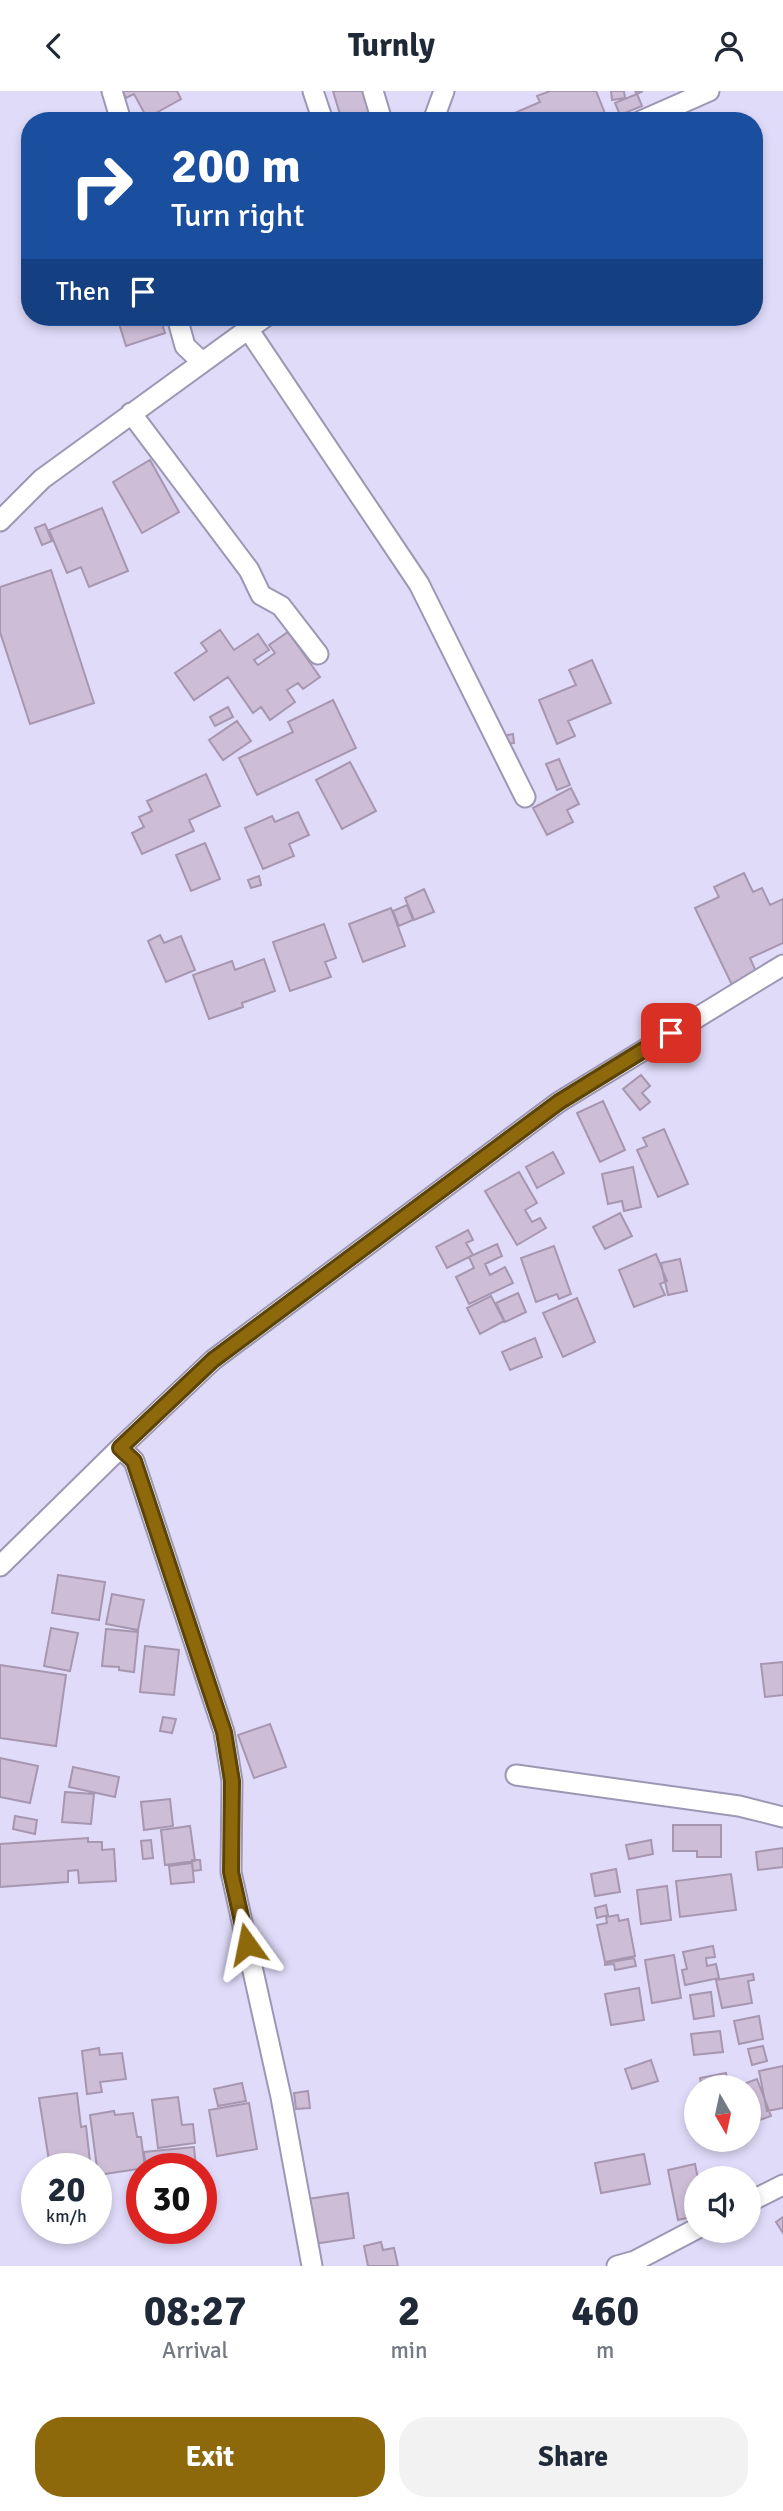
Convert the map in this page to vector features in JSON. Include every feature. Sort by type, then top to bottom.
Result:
[{"type":"street","points":[[113,91],[119,112]]},
{"type":"street","points":[[313,91],[320,112]]},
{"type":"street","points":[[373,91],[379,112]]},
{"type":"street","points":[[436,112],[444,91]]},
{"type":"street","points":[[661,112],[709,91]]},
{"type":"street","points":[[179,326],[185,346],[202,362]]},
{"type":"street","points":[[0,521],[42,478],[252,326]]},
{"type":"street","points":[[248,329],[419,584],[525,797]]},
{"type":"street","points":[[131,414],[249,570],[261,594],[281,606],[318,654]]},
{"type":"street","points":[[0,1566],[213,1360],[559,1102],[783,965]]},
{"type":"street","points":[[120,1448],[134,1461],[224,1732],[232,1781],[231,1872],[281,2097],[312,2266]]},
{"type":"street","points":[[516,1775],[739,1806],[783,1817]]},
{"type":"street","points":[[761,2196],[783,2185]]},
{"type":"street","points":[[617,2266],[635,2261],[684,2235]]},
{"type":"building","points":[[122,91],[177,91],[181,99],[158,112],[144,112],[134,94],[126,98]]},
{"type":"building","points":[[333,91],[365,91],[371,112],[339,112]]},
{"type":"building","points":[[550,91],[596,91],[604,112],[517,112],[540,102],[537,96]]},
{"type":"building","points":[[611,91],[624,91],[625,98],[612,100]]},
{"type":"building","points":[[637,94],[642,106],[627,112],[619,112],[615,103]]},
{"type":"building","points":[[120,326],[163,326],[165,333],[126,346]]},
{"type":"building","points":[[150,460],[179,512],[142,533],[113,482]]},
{"type":"building","points":[[102,508],[128,571],[89,587],[81,567],[67,573],[49,530]]},
{"type":"building","points":[[45,524],[52,541],[42,545],[35,528]]},
{"type":"building","points":[[51,570],[94,703],[30,724],[0,632],[0,587]]},
{"type":"building","points":[[220,630],[234,650],[258,634],[269,650],[254,660],[258,665],[275,653],[269,645],[288,632],[320,677],[303,689],[298,683],[287,690],[295,702],[270,720],[261,707],[253,713],[228,677],[194,700],[175,673],[207,651],[201,643]]},
{"type":"building","points":[[592,660],[611,703],[568,721],[575,736],[557,744],[539,700],[576,685],[569,670]]},
{"type":"building","points":[[333,700],[356,748],[257,795],[239,758],[293,732],[288,722]]},
{"type":"building","points":[[228,707],[233,717],[215,726],[210,717]]},
{"type":"building","points":[[237,721],[251,741],[223,760],[209,740]]},
{"type":"building","points":[[513,734],[514,743],[503,744],[502,736]]},
{"type":"building","points":[[559,759],[570,785],[557,790],[546,764]]},
{"type":"building","points":[[350,762],[376,811],[342,829],[316,780]]},
{"type":"building","points":[[206,774],[220,806],[189,820],[194,831],[142,854],[132,833],[144,827],[139,817],[152,811],[147,801]]},
{"type":"building","points":[[571,788],[579,804],[567,810],[573,822],[547,835],[533,808]]},
{"type":"building","points":[[298,812],[309,835],[289,844],[294,856],[263,869],[245,828],[272,816],[275,822]]},
{"type":"building","points":[[205,843],[220,879],[191,891],[176,855]]},
{"type":"building","points":[[744,873],[753,892],[762,888],[770,905],[783,899],[783,943],[750,958],[757,974],[732,985],[695,908],[719,897],[714,887]]},
{"type":"building","points":[[259,876],[261,885],[251,888],[248,880]]},
{"type":"building","points":[[424,889],[434,912],[414,920],[405,898]]},
{"type":"building","points":[[407,905],[413,920],[399,926],[393,911]]},
{"type":"building","points":[[391,908],[405,946],[363,962],[349,924]]},
{"type":"building","points":[[324,924],[336,958],[325,962],[331,977],[290,991],[273,942]]},
{"type":"building","points":[[160,935],[164,943],[181,936],[195,970],[166,982],[148,941]]},
{"type":"building","points":[[264,959],[275,991],[242,1003],[243,1007],[209,1019],[193,975],[232,961],[235,970]]},
{"type":"building","points":[[641,1075],[650,1086],[642,1093],[650,1102],[640,1110],[623,1089]]},
{"type":"building","points":[[603,1101],[625,1150],[600,1162],[577,1113]]},
{"type":"building","points":[[664,1129],[688,1184],[658,1197],[637,1150],[647,1146],[643,1138]]},
{"type":"building","points":[[553,1152],[564,1173],[537,1188],[526,1167]]},
{"type":"building","points":[[633,1167],[641,1207],[624,1211],[622,1201],[608,1204],[602,1174]]},
{"type":"building","points":[[519,1172],[537,1203],[525,1210],[532,1222],[540,1218],[546,1228],[517,1245],[485,1191]]},
{"type":"building","points":[[620,1213],[632,1236],[605,1249],[593,1227]]},
{"type":"building","points":[[468,1230],[473,1240],[466,1243],[473,1255],[447,1268],[436,1247]]},
{"type":"building","points":[[497,1244],[502,1256],[485,1264],[490,1275],[505,1267],[513,1283],[469,1304],[456,1277],[474,1268],[469,1257]]},
{"type":"building","points":[[554,1246],[571,1294],[559,1299],[557,1294],[536,1302],[521,1258]]},
{"type":"building","points":[[656,1254],[667,1281],[660,1284],[665,1295],[634,1307],[619,1270]]},
{"type":"building","points":[[680,1259],[687,1291],[668,1295],[661,1263]]},
{"type":"building","points":[[518,1293],[526,1312],[505,1322],[496,1303]]},
{"type":"building","points":[[491,1296],[504,1321],[480,1334],[467,1308]]},
{"type":"building","points":[[577,1298],[595,1342],[563,1357],[543,1313]]},
{"type":"building","points":[[535,1338],[542,1357],[510,1370],[502,1352]]},
{"type":"building","points":[[58,1575],[105,1582],[99,1620],[52,1613]]},
{"type":"building","points":[[112,1594],[144,1600],[138,1630],[106,1624]]},
{"type":"building","points":[[51,1628],[78,1633],[70,1671],[44,1666]]},
{"type":"building","points":[[106,1629],[138,1632],[134,1672],[119,1670],[119,1667],[102,1666]]},
{"type":"building","points":[[145,1646],[179,1650],[174,1695],[140,1692]]},
{"type":"building","points":[[783,1662],[783,1695],[765,1697],[761,1664]]},
{"type":"building","points":[[0,1665],[66,1675],[56,1746],[0,1738]]},
{"type":"building","points":[[163,1717],[176,1719],[172,1733],[160,1731]]},
{"type":"building","points":[[270,1724],[286,1767],[254,1778],[238,1735]]},
{"type":"building","points":[[0,1758],[38,1766],[30,1803],[0,1797]]},
{"type":"building","points":[[73,1767],[119,1777],[115,1797],[69,1787]]},
{"type":"building","points":[[65,1792],[94,1794],[91,1824],[62,1822]]},
{"type":"building","points":[[170,1799],[173,1826],[144,1830],[141,1802]]},
{"type":"building","points":[[15,1816],[37,1820],[35,1834],[13,1829]]},
{"type":"building","points":[[673,1825],[721,1825],[721,1857],[697,1857],[697,1851],[673,1851]]},
{"type":"building","points":[[190,1826],[195,1861],[165,1865],[161,1830]]},
{"type":"building","points":[[88,1838],[88,1842],[102,1842],[102,1850],[114,1849],[116,1881],[79,1883],[78,1870],[68,1871],[68,1882],[0,1887],[0,1844]]},
{"type":"building","points":[[151,1840],[153,1858],[143,1859],[141,1841]]},
{"type":"building","points":[[651,1840],[653,1854],[629,1859],[626,1845]]},
{"type":"building","points":[[783,1848],[783,1867],[758,1870],[756,1852]]},
{"type":"building","points":[[192,1860],[200,1860],[201,1870],[193,1871]]},
{"type":"building","points":[[192,1863],[194,1882],[171,1884],[169,1866]]},
{"type":"building","points":[[616,1869],[620,1892],[595,1896],[591,1874]]},
{"type":"building","points":[[731,1874],[736,1910],[680,1917],[676,1881]]},
{"type":"building","points":[[667,1886],[671,1920],[641,1924],[637,1890]]},
{"type":"building","points":[[606,1905],[608,1915],[597,1918],[595,1908]]},
{"type":"building","points":[[618,1915],[619,1921],[628,1919],[635,1956],[605,1962],[597,1925],[607,1923],[606,1917]]},
{"type":"building","points":[[713,1946],[715,1957],[706,1958],[707,1966],[716,1964],[719,1978],[685,1985],[682,1970],[687,1969],[683,1952]]},
{"type":"building","points":[[674,1955],[681,1998],[652,2003],[645,1960]]},
{"type":"building","points":[[634,1958],[636,1966],[615,1970],[614,1964],[605,1965],[605,1963]]},
{"type":"building","points":[[753,1974],[754,1980],[748,1981],[752,2003],[722,2008],[716,1980]]},
{"type":"building","points":[[639,1988],[644,2020],[611,2025],[605,1994]]},
{"type":"building","points":[[711,1992],[714,2016],[694,2019],[690,1995]]},
{"type":"building","points":[[759,2016],[763,2039],[739,2044],[734,2021]]},
{"type":"building","points":[[720,2031],[723,2052],[694,2055],[691,2034]]},
{"type":"building","points":[[763,2046],[767,2061],[752,2065],[748,2049]]},
{"type":"building","points":[[99,2048],[100,2055],[122,2053],[126,2079],[100,2082],[102,2092],[87,2094],[82,2051]]},
{"type":"building","points":[[651,2060],[658,2081],[632,2089],[625,2069]]},
{"type":"building","points":[[783,2066],[783,2108],[767,2111],[759,2071]]},
{"type":"building","points":[[242,2083],[246,2101],[218,2106],[214,2089]]},
{"type":"building","points":[[761,2090],[771,2116],[761,2120]]},
{"type":"building","points":[[308,2091],[310,2108],[296,2109],[294,2093]]},
{"type":"building","points":[[77,2093],[81,2127],[86,2126],[89,2153],[48,2153],[39,2098]]},
{"type":"building","points":[[178,2097],[182,2125],[193,2124],[195,2143],[158,2148],[152,2100]]},
{"type":"building","points":[[249,2103],[257,2149],[217,2156],[209,2110]]},
{"type":"building","points":[[114,2111],[115,2115],[133,2113],[143,2153],[126,2153],[126,2171],[112,2173],[112,2153],[95,2153],[90,2115]]},
{"type":"building","points":[[194,2147],[195,2153],[144,2153]]},
{"type":"building","points":[[644,2154],[650,2184],[601,2193],[595,2163]]},
{"type":"building","points":[[684,2166],[684,2219],[678,2220],[668,2170]]},
{"type":"building","points":[[348,2193],[354,2238],[313,2244],[307,2199]]},
{"type":"building","points":[[783,2217],[783,2233],[776,2222]]},
{"type":"building","points":[[381,2242],[383,2250],[394,2248],[398,2266],[368,2266],[364,2246]]},
{"type":"route","points":[[247,1944],[231,1872],[232,1781],[224,1732],[134,1461],[120,1448],[213,1360],[559,1102],[671,1033]]}]
